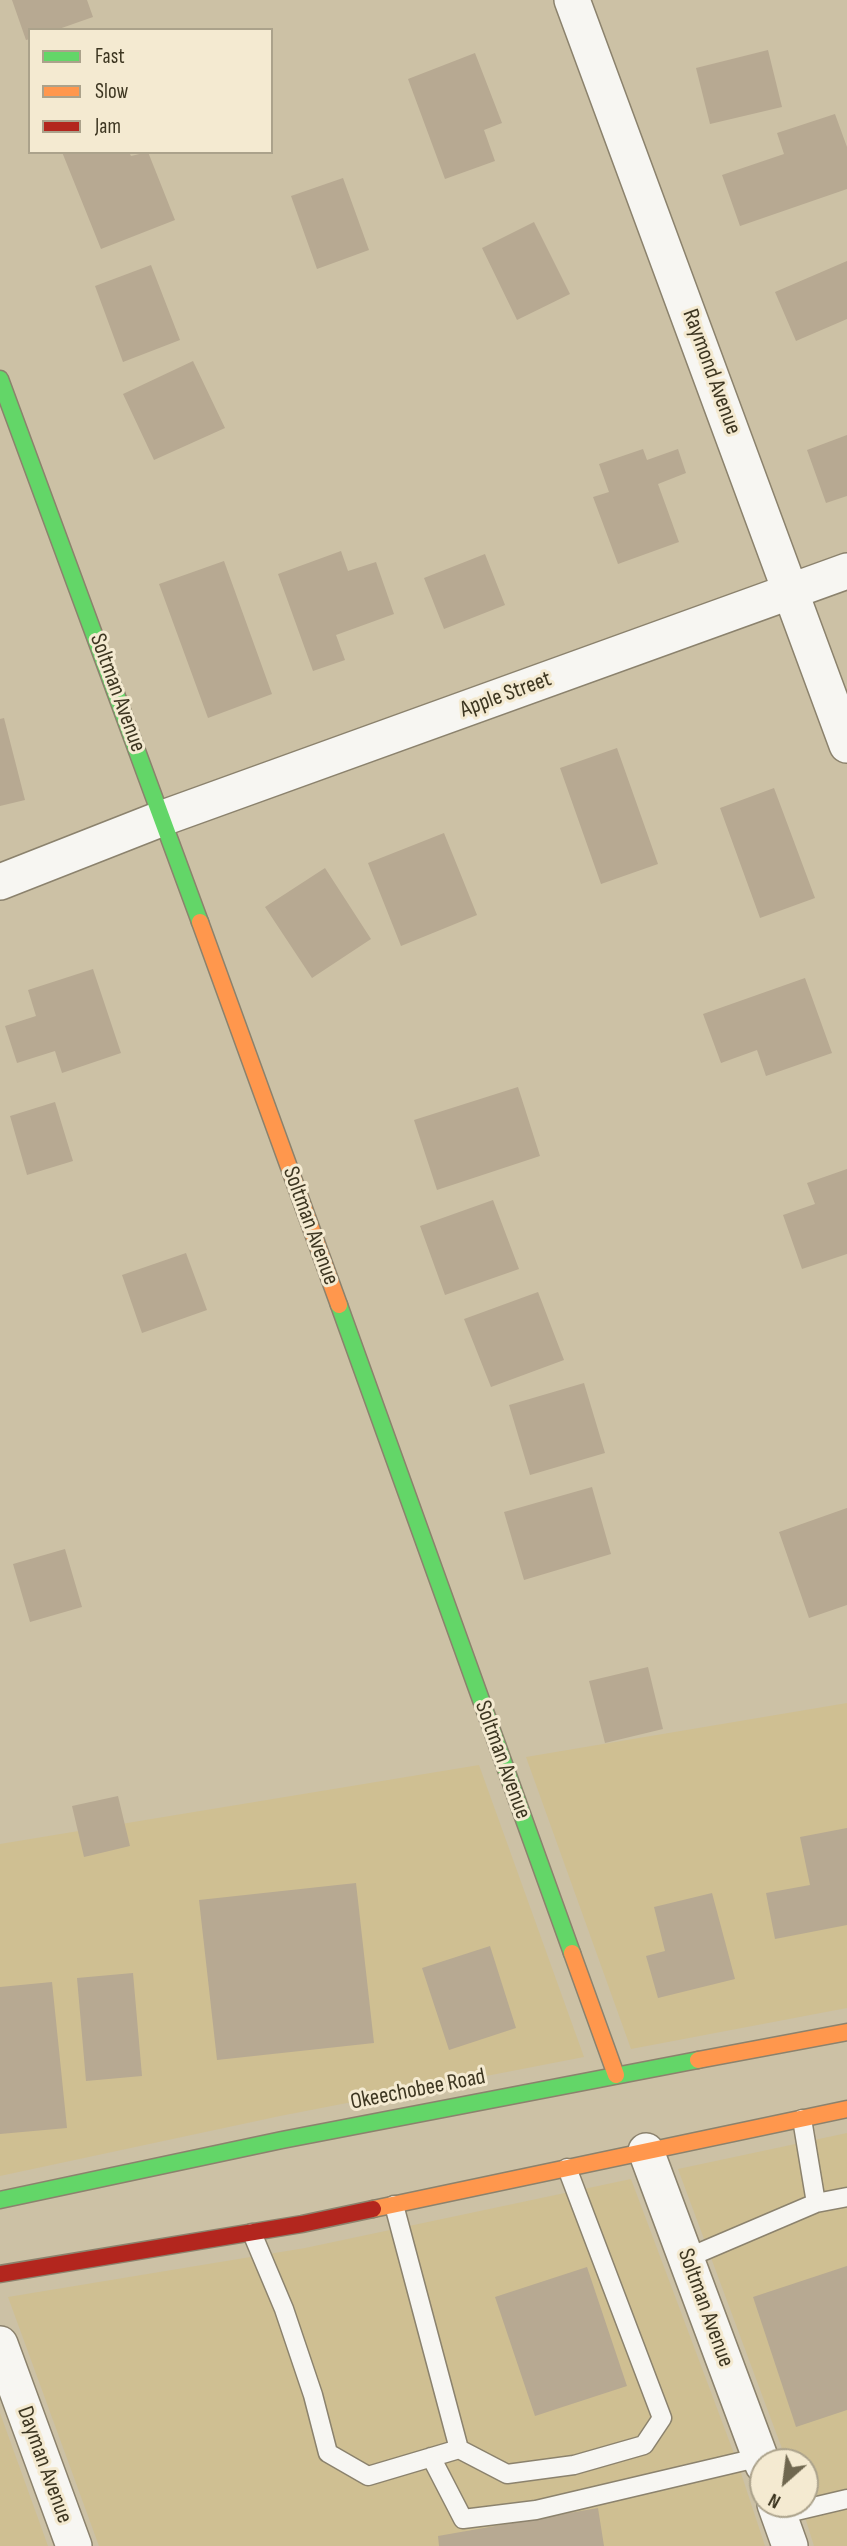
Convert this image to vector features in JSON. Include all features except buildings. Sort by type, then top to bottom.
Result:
[{"type":"street","name":"Raymond Avenue","points":[[572,0],[847,745]]},
{"type":"street","name":"Soltman Avenue","points":[[0,379],[163,818],[616,2075]]},
{"type":"street","name":"Apple Street","points":[[0,882],[163,818],[793,593],[847,571]]},
{"type":"street","name":"Okeechobee Road","points":[[0,2200],[282,2140],[847,2032]]},
{"type":"street","points":[[0,2274],[252,2232],[394,2205],[847,2109]]},
{"type":"street","name":"Soltman Avenue","points":[[646,2151],[757,2448]]},
{"type":"street","name":"Dayman Avenue","points":[[0,2344],[74,2546]]},
{"type":"lane","points":[[802,2119],[816,2203]]},
{"type":"lane","points":[[252,2232],[284,2309],[313,2395],[328,2453],[368,2476],[459,2449],[507,2474],[574,2465],[644,2445],[662,2418],[568,2168]]},
{"type":"lane","points":[[687,2258],[816,2203],[847,2197]]},
{"type":"lane","points":[[394,2205],[459,2449]]},
{"type":"lane","points":[[431,2457],[463,2519],[536,2510],[749,2464]]},
{"type":"lane","points":[[781,2522],[847,2499]]},
{"type":"shaded area","points":[[847,1703],[847,2008],[631,2049],[526,1757]]},
{"type":"shaded area","points":[[479,1765],[584,2057],[280,2116],[0,2176],[0,1844]]},
{"type":"shaded area","points":[[847,2133],[847,2546],[814,2546],[805,2518],[819,2518],[819,2448],[782,2448],[678,2169]]},
{"type":"shaded area","points":[[631,2179],[739,2467],[749,2497],[749,2518],[756,2518],[765,2546],[99,2546],[8,2297],[305,2248]]},
{"type":"shaded area","points":[[0,2413],[48,2546],[0,2546]]},
{"type":"traffic: fast","points":[[0,379],[200,922]]},
{"type":"traffic: fast","points":[[339,1305],[572,1953]]},
{"type":"traffic: fast","points":[[0,2200],[282,2140],[698,2060]]},
{"type":"traffic: slow","points":[[200,922],[339,1305]]},
{"type":"traffic: slow","points":[[572,1953],[616,2075]]},
{"type":"traffic: slow","points":[[698,2060],[847,2032]]},
{"type":"traffic: slow","points":[[373,2209],[847,2109]]},
{"type":"traffic: jam","points":[[0,2274],[302,2224],[373,2209]]}]
